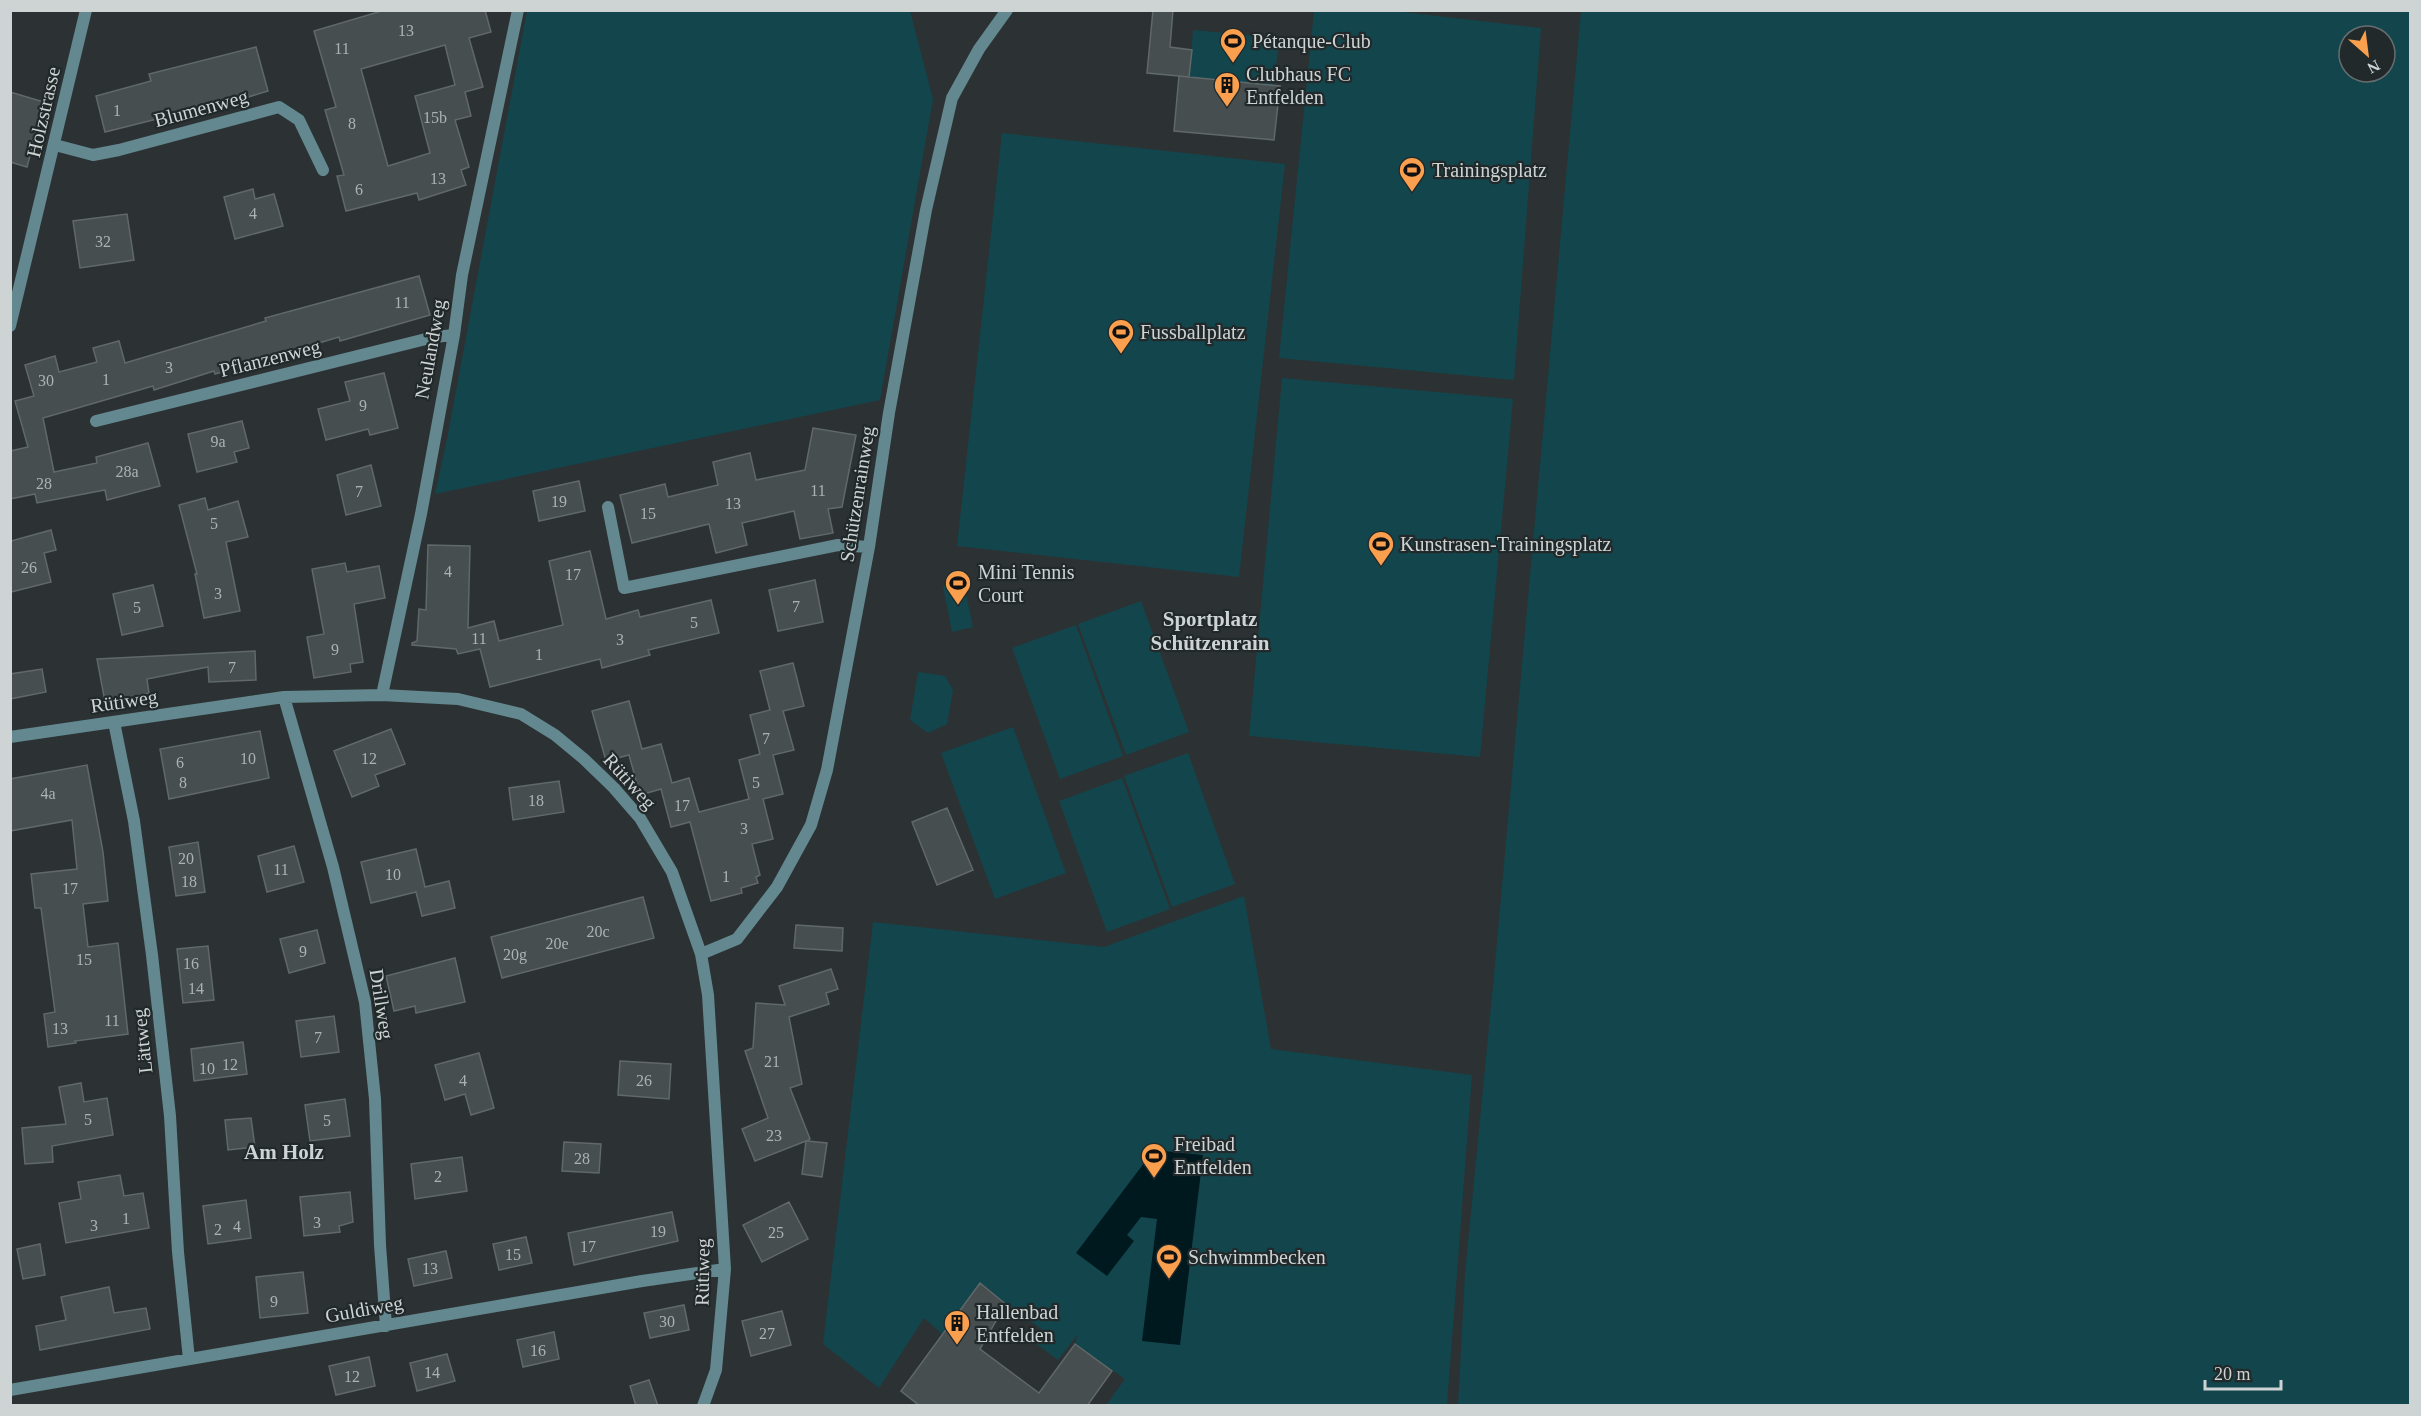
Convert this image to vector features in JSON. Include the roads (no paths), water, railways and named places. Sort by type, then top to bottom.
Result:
[{"type":"street","name":"Holzstrasse","points":[[10,326],[86,10]]},
{"type":"street","name":"Neulandweg","points":[[382,695],[421,513],[454,335],[462,275],[518,10]]},
{"type":"street","name":"Schützenrainweg","points":[[701,954],[737,939],[777,887],[812,825],[827,770],[869,547],[889,413],[926,210],[952,98],[979,49],[1007,10]]},
{"type":"street","name":"Blumenweg","points":[[55,145],[93,155],[279,108],[299,120],[322,170]]},
{"type":"street","name":"Pflanzenweg","points":[[96,421],[434,337],[454,335]]},
{"type":"street","points":[[608,507],[624,588],[838,545],[869,547]]},
{"type":"street","name":"Rütiweg","points":[[10,737],[285,697],[382,695],[468,701],[521,714],[555,735],[614,788],[640,818],[672,872],[701,954],[708,995],[725,1269],[716,1370],[703,1406]]},
{"type":"street","name":"Drillweg","points":[[285,697],[333,867],[365,1002],[375,1099],[380,1245],[386,1326]]},
{"type":"street","name":"Lättweg","points":[[114,722],[134,821],[152,955],[170,1116],[178,1252],[189,1359]]},
{"type":"street","name":"Guldiweg","points":[[10,1390],[642,1281],[725,1269]]},
{"type":"place","name":"Pétanque-Club","points":[[1233,64]]},
{"type":"place","name":"Clubhaus FC Entfelden","points":[[1227,108]]},
{"type":"place","name":"Trainingsplatz","points":[[1412,193]]},
{"type":"place","name":"Fussballplatz","points":[[1121,355]]},
{"type":"place","name":"Kunstrasen-Trainingsplatz","points":[[1381,567]]},
{"type":"place","name":"Mini Tennis Court","points":[[958,606]]},
{"type":"place","name":"Freibad Entfelden","points":[[1154,1179]]},
{"type":"place","name":"Schwimmbecken","points":[[1169,1280]]},
{"type":"place","name":"Hallenbad Entfelden","points":[[957,1346]]},
{"type":"district","name":"Sportplatz Schützenrain","points":[[1210,631]]},
{"type":"district","name":"Am Holz","points":[[284,1152]]}]
